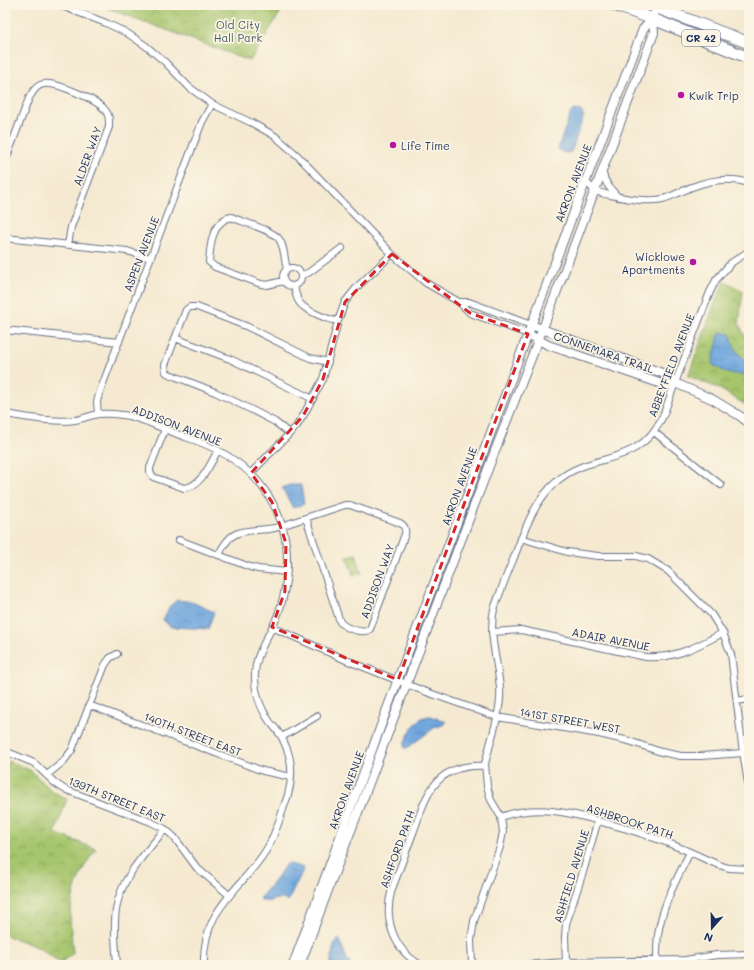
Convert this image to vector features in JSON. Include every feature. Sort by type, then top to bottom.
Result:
[{"type":"highway","name":"CR 42","points":[[614,5],[653,19],[749,58]]},
{"type":"highway","name":"CR 42","points":[[655,6],[749,43]]},
{"type":"street","points":[[59,5],[106,23],[127,33],[165,62],[189,87],[212,104],[261,127],[284,143],[392,254],[426,283],[459,302],[470,313],[528,334]]},
{"type":"street","name":"AKRON AVENUE","points":[[300,965],[332,877],[543,328],[654,33],[653,19],[655,6]]},
{"type":"street","name":"AKRON AVENUE","points":[[293,965],[585,181],[643,29],[653,19]]},
{"type":"street","name":"ALDER WAY","points":[[5,162],[29,98],[34,89],[43,84],[53,84],[83,95],[105,110],[110,118],[109,127],[71,227],[68,245]]},
{"type":"street","name":"ASPEN AVENUE","points":[[98,414],[99,394],[202,122],[212,104]]},
{"type":"street","points":[[602,170],[606,184],[618,197]]},
{"type":"street","points":[[585,181],[594,191],[607,196],[638,200],[653,200],[672,196],[692,187],[712,181],[736,180],[749,183]]},
{"type":"street","points":[[283,281],[267,285],[261,284],[215,267],[210,262],[212,238],[216,230],[225,219],[231,217],[273,233],[280,239],[283,246],[288,269]]},
{"type":"street","points":[[5,238],[127,251],[150,258]]},
{"type":"street","points":[[301,275],[308,273],[342,248]]},
{"type":"street","name":"ABBEYFIELD AVENUE","points":[[472,965],[472,927],[502,842],[503,832],[501,818],[489,793],[485,766],[497,717],[501,689],[492,632],[492,617],[521,538],[540,499],[558,480],[584,466],[629,452],[646,440],[654,432],[663,416],[705,303],[716,280],[730,263],[749,252]]},
{"type":"street","points":[[251,473],[289,434],[303,416],[323,378],[338,322],[346,302],[357,287],[392,254]]},
{"type":"street","points":[[288,269],[296,269],[301,275],[300,282],[294,286],[288,286],[283,281],[283,274],[288,269]]},
{"type":"street","points":[[294,286],[299,302],[303,306],[332,321],[338,322]]},
{"type":"street","points":[[459,302],[469,302],[531,325]]},
{"type":"street","points":[[289,434],[275,422],[215,392],[166,372],[165,365],[186,310],[190,307],[197,307],[248,327],[310,358],[328,362]]},
{"type":"street","name":"CONNEMARA TRAIL","points":[[531,325],[543,328],[552,333],[662,373],[670,377],[674,383],[712,399],[749,423]]},
{"type":"street","points":[[5,330],[119,342]]},
{"type":"street","name":"CONNEMARA TRAIL","points":[[528,334],[538,340],[658,383],[668,385],[674,383]]},
{"type":"street","points":[[175,338],[230,359],[313,399]]},
{"type":"street","name":"ADDISON AVENUE","points":[[5,414],[63,421],[76,420],[98,414],[128,416],[218,450],[251,473],[276,508],[286,543],[287,572],[284,595],[272,627],[258,655],[255,669],[255,681],[257,695],[262,708],[282,737],[290,756],[291,776],[288,795],[269,844],[260,858],[218,910],[209,928],[204,948],[204,965]]},
{"type":"street","points":[[165,429],[150,468],[150,472],[153,477],[184,488],[189,488],[196,483],[205,472],[218,450]]},
{"type":"street","points":[[654,432],[721,485]]},
{"type":"street","name":"ADDISON WAY","points":[[219,555],[226,541],[239,533],[252,530],[265,530],[282,526],[306,518],[345,505],[350,505],[404,526],[406,530],[405,534],[370,629],[367,632],[363,633],[343,625],[340,622],[306,518]]},
{"type":"street","points":[[521,538],[567,552],[598,556],[636,556],[648,559],[661,566],[674,577],[711,614],[723,633],[731,654],[749,790]]},
{"type":"street","points":[[179,540],[258,570],[287,572]]},
{"type":"street","name":"141ST STREET WEST","points":[[272,627],[346,660],[497,717],[604,735],[661,752],[680,756],[701,756],[743,752]]},
{"type":"street","name":"ADAIR AVENUE","points":[[492,632],[521,630],[656,658],[683,652],[723,633]]},
{"type":"street","points":[[47,775],[63,762],[69,754],[105,665],[110,658],[117,654]]},
{"type":"street","points":[[737,700],[749,699]]},
{"type":"street","name":"140TH STREET EAST","points":[[89,705],[263,771],[291,776]]},
{"type":"street","points":[[282,737],[317,716]]},
{"type":"street","name":"139TH STREET EAST","points":[[5,751],[34,763],[55,783],[64,788],[151,822],[165,829],[178,842],[197,868],[229,895]]},
{"type":"street","name":"ASHFORD PATH","points":[[421,965],[407,955],[397,944],[392,934],[388,912],[392,888],[422,808],[435,784],[443,776],[464,767],[485,766]]},
{"type":"street","name":"ASHBROOK PATH","points":[[501,818],[520,812],[547,810],[565,812],[643,833],[719,865],[729,868],[749,869]]},
{"type":"street","name":"ASHFIELD AVENUE","points":[[566,962],[566,924],[598,820]]},
{"type":"street","points":[[117,965],[115,918],[116,905],[120,892],[130,874],[165,829]]},
{"type":"street","points":[[657,960],[657,937],[661,917],[671,890],[690,852]]},
{"type":"street","points":[[523,965],[566,962],[685,960],[717,955],[749,954]]},
{"type":"highlighted area","points":[[392,254],[470,313],[528,334],[398,680],[272,627],[285,591],[286,543],[272,502],[251,473],[303,416],[323,379],[345,302]]},
{"type":"green space","name":"Old City Hall Park","points":[[108,5],[285,5],[250,61],[107,8]]},
{"type":"green space","points":[[725,281],[743,291],[739,323],[749,346],[749,407],[720,389],[688,376],[716,300]]},
{"type":"green space","points":[[356,554],[362,573],[353,575],[347,557]]},
{"type":"green space","points":[[9,761],[30,770],[52,791],[67,799],[55,833],[96,849],[79,877],[72,901],[70,920],[73,953],[60,963],[40,948],[5,935],[5,773]]},
{"type":"water","points":[[574,110],[581,111],[584,116],[571,152],[564,153],[558,149],[571,112]]},
{"type":"water","points":[[720,332],[730,334],[736,350],[749,368],[747,375],[727,373],[712,364]]},
{"type":"water","points":[[289,485],[301,485],[304,504],[293,508],[282,488]]},
{"type":"water","points":[[177,600],[192,602],[214,612],[208,629],[171,627],[163,620],[170,606]]},
{"type":"water","points":[[431,716],[446,722],[445,724],[434,728],[407,748],[404,748],[408,736],[419,720]]},
{"type":"water","points":[[287,863],[304,868],[288,901],[283,899],[267,901],[260,899],[276,879]]},
{"type":"water","points":[[336,940],[340,940],[346,957],[351,965],[330,965]]},
{"type":"place","name":"Kwik Trip","points":[[681,95]]},
{"type":"place","name":"Life Time","points":[[393,145]]},
{"type":"place","name":"Wicklowe Apartments","points":[[693,262]]}]
